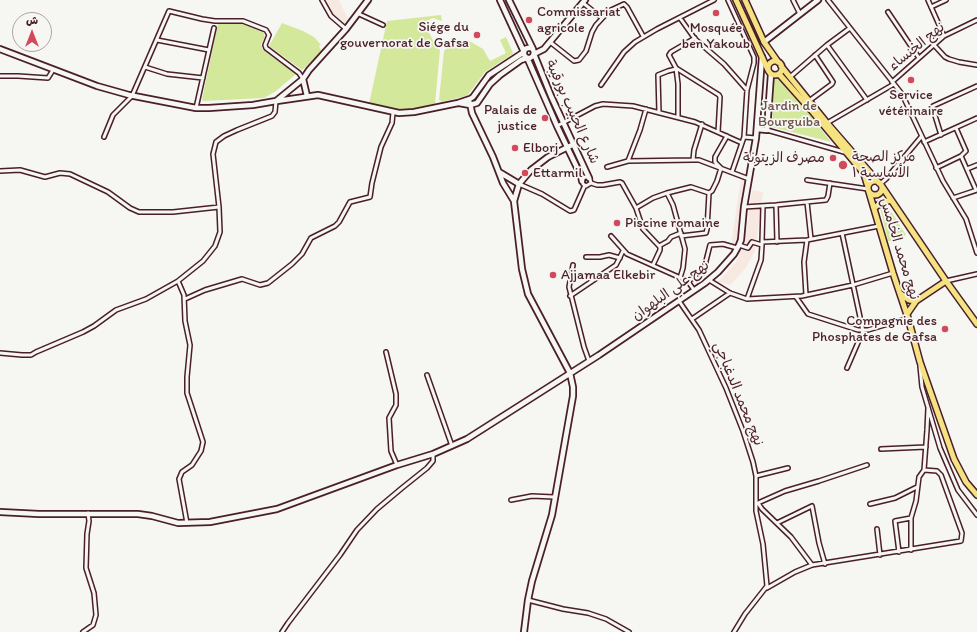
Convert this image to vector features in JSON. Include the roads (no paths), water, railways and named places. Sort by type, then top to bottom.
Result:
[{"type":"main road","points":[[736,0],[769,72],[776,75],[779,74],[781,70],[779,64],[774,61],[770,63],[768,66],[769,72]]},
{"type":"main road","points":[[745,0],[764,42],[779,64],[827,123],[880,184],[977,324]]},
{"type":"main road","name":"نهج محمد الخامس","points":[[779,74],[864,174],[893,273],[908,316],[920,362],[954,459],[966,482],[977,495]]},
{"type":"main road","points":[[872,182],[880,184],[881,190],[879,194],[872,194],[869,189],[872,182]]},
{"type":"main road","points":[[874,208],[881,203],[891,200]]},
{"type":"main road","points":[[908,316],[916,301],[946,281]]},
{"type":"main road","points":[[899,292],[906,299],[916,301]]},
{"type":"street","points":[[322,0],[331,16],[346,29]]},
{"type":"street","points":[[276,101],[303,79],[309,70],[346,29],[368,0]]},
{"type":"street","name":"شارع الحبيب بورقيبة","points":[[500,0],[583,183]]},
{"type":"street","name":"شارع الحبيب بورقيبة","points":[[509,0],[534,52],[551,96],[590,180]]},
{"type":"street","points":[[601,85],[624,52],[643,36],[714,0]]},
{"type":"street","points":[[728,0],[754,57],[754,63],[747,90],[744,136],[732,172]]},
{"type":"street","points":[[793,0],[800,14]]},
{"type":"street","points":[[764,42],[818,0]]},
{"type":"street","points":[[828,0],[904,98],[936,168],[967,221],[977,253]]},
{"type":"street","points":[[928,0],[944,36]]},
{"type":"street","points":[[931,7],[946,0]]},
{"type":"street","points":[[458,103],[477,103],[490,84],[500,75],[521,60],[530,58],[534,52],[544,49],[584,2],[602,18]]},
{"type":"street","points":[[550,42],[574,61],[578,60],[586,51],[592,32],[602,18],[614,7],[626,5],[643,36]]},
{"type":"street","points":[[506,11],[513,8]]},
{"type":"street","points":[[104,137],[114,115],[132,96],[169,11],[215,21],[243,21],[267,31],[269,35],[265,45],[266,48],[299,73],[303,79],[307,96]]},
{"type":"street","points":[[888,12],[919,58]]},
{"type":"street","points":[[358,14],[383,25]]},
{"type":"street","points":[[680,18],[694,38],[724,64],[747,90]]},
{"type":"street","name":"نهج الخنساء","points":[[827,123],[893,83],[944,36],[977,20]]},
{"type":"street","points":[[196,108],[214,28]]},
{"type":"street","points":[[514,31],[522,28]]},
{"type":"street","points":[[790,77],[827,45],[850,28]]},
{"type":"street","points":[[678,117],[678,84],[676,69],[669,54],[694,38]]},
{"type":"street","points":[[156,40],[209,50]]},
{"type":"street","points":[[827,45],[867,100]]},
{"type":"street","points":[[934,45],[945,57],[949,59],[977,65]]},
{"type":"street","points":[[0,48],[97,86],[132,96],[196,108],[253,105],[318,95],[393,113],[407,113],[458,103],[470,99],[489,75],[524,52],[527,48],[534,52]]},
{"type":"street","points":[[809,101],[833,83],[816,55]]},
{"type":"street","points":[[738,247],[756,138],[762,57]]},
{"type":"street","points":[[145,67],[167,74],[203,78]]},
{"type":"street","points":[[659,113],[658,75],[668,70],[676,69],[719,95],[718,132]]},
{"type":"street","points":[[0,76],[48,78],[53,70]]},
{"type":"street","points":[[767,130],[769,72]]},
{"type":"street","points":[[941,134],[932,109],[933,106],[977,86]]},
{"type":"street","points":[[470,99],[472,113],[486,140],[503,183],[514,201]]},
{"type":"street","points":[[0,353],[22,356],[31,355],[88,329],[116,310],[146,299],[178,281],[203,261],[215,246],[220,232],[219,207],[213,154],[216,142],[224,136],[272,116],[276,112],[276,101]]},
{"type":"street","points":[[557,126],[595,106],[603,104],[633,106],[702,124],[742,143]]},
{"type":"street","points":[[628,161],[646,109]]},
{"type":"street","points":[[185,299],[205,290],[242,279],[257,285],[268,283],[302,254],[312,238],[335,226],[339,222],[350,202],[370,197],[381,147],[392,123],[393,113]]},
{"type":"street","points":[[924,142],[977,118]]},
{"type":"street","points":[[693,160],[702,124]]},
{"type":"street","points":[[936,168],[961,156],[966,151],[956,128]]},
{"type":"street","points":[[757,129],[767,130],[846,152]]},
{"type":"street","points":[[721,168],[715,162],[714,158],[727,136]]},
{"type":"street","points":[[744,136],[756,138]]},
{"type":"street","points":[[880,184],[922,137]]},
{"type":"street","points":[[524,632],[528,600],[538,558],[552,515],[573,396],[573,383],[570,373],[528,294],[522,269],[514,201],[519,184],[540,162],[574,144]]},
{"type":"street","points":[[953,198],[977,190],[961,156]]},
{"type":"street","points":[[607,167],[628,161],[699,160],[749,179]]},
{"type":"street","points":[[967,169],[977,165]]},
{"type":"street","points":[[708,193],[714,188],[721,168]]},
{"type":"street","points":[[0,170],[20,170],[45,177],[60,173],[70,174],[108,192],[130,208],[139,212],[173,212],[219,207]]},
{"type":"street","points":[[499,172],[519,184],[542,194],[570,211],[574,210],[584,177],[587,177],[597,185],[617,182],[622,183],[636,208],[643,229],[659,246],[660,250],[653,265]]},
{"type":"street","points":[[583,183],[589,185],[590,180]]},
{"type":"street","points":[[807,180],[869,189]]},
{"type":"street","points":[[744,207],[827,199],[830,183]]},
{"type":"street","points":[[636,208],[653,198],[691,187],[708,193]]},
{"type":"street","points":[[668,193],[673,205],[685,249],[685,258],[680,278]]},
{"type":"street","points":[[659,246],[668,241],[671,237],[681,234],[706,234],[708,193]]},
{"type":"street","points":[[806,295],[804,262],[809,240],[807,202]]},
{"type":"street","points":[[776,205],[776,242]]},
{"type":"street","points":[[747,299],[761,260],[763,206]]},
{"type":"street","points":[[686,281],[703,273],[710,244],[748,248],[752,242],[762,244],[809,240],[879,226]]},
{"type":"street","points":[[842,233],[863,331],[847,368]]},
{"type":"street","points":[[611,236],[623,251],[686,281],[694,290]]},
{"type":"street","name":"نهج علي البلهوان","points":[[0,512],[39,514],[145,514],[178,523],[187,524],[210,522],[277,509],[397,465],[433,454],[452,446],[481,430],[679,301],[709,280],[730,259],[738,247]]},
{"type":"street","points":[[570,296],[616,266],[623,251]]},
{"type":"street","points":[[586,257],[600,257],[609,255],[620,258]]},
{"type":"street","points":[[573,265],[568,283],[570,296],[589,361]]},
{"type":"street","points":[[709,280],[730,293],[747,299],[806,295],[853,285],[893,273]]},
{"type":"street","points":[[946,281],[977,274]]},
{"type":"street","points":[[178,281],[183,290],[185,299],[185,321],[190,345],[187,393],[203,442],[201,451],[196,460],[182,472],[179,479],[187,524]]},
{"type":"street","points":[[692,319],[730,293]]},
{"type":"street","points":[[796,296],[808,314],[849,328],[863,331],[908,316]]},
{"type":"street","name":"نهج محمد الدغباجي","points":[[679,301],[692,319],[704,341],[730,396],[743,431],[756,476],[756,511],[763,544],[767,588]]},
{"type":"street","points":[[386,352],[396,394],[396,405],[389,418],[391,452],[397,465]]},
{"type":"street","points":[[920,362],[921,382],[940,448],[961,495],[977,516]]},
{"type":"street","points":[[427,375],[452,446]]},
{"type":"street","points":[[911,550],[911,518],[916,501],[920,473],[924,470],[928,408]]},
{"type":"street","points":[[881,449],[926,447]]},
{"type":"street","points":[[282,632],[357,530],[377,509],[427,468],[433,461],[433,454]]},
{"type":"street","points":[[758,503],[785,491],[867,465]]},
{"type":"street","points":[[756,476],[788,468]]},
{"type":"street","points":[[734,632],[744,614],[767,588],[795,572],[812,565],[961,541],[962,537],[941,475],[937,471],[924,470]]},
{"type":"street","points":[[870,504],[895,498],[917,487]]},
{"type":"street","points":[[511,500],[532,496],[554,497]]},
{"type":"street","points":[[756,500],[762,509],[791,537],[812,565]]},
{"type":"street","points":[[778,523],[812,506],[819,543],[825,564]]},
{"type":"street","points":[[83,632],[93,624],[96,615],[94,593],[86,568],[89,520],[88,513]]},
{"type":"street","points":[[899,552],[894,521],[911,518]]},
{"type":"street","points":[[877,528],[880,555]]},
{"type":"street","points":[[528,600],[563,609],[588,613],[606,619],[629,632]]},
{"type":"place","name":"Mosquée ben Yakoub","points":[[716,13]]},
{"type":"place","name":"Commissariat agricole","points":[[529,20]]},
{"type":"place","name":"Siége du gouvernorat de Gafsa","points":[[477,35]]},
{"type":"place","name":"Service vétérinaire","points":[[911,80]]},
{"type":"place","name":"Palais de justice","points":[[545,118]]},
{"type":"place","name":"Elborj","points":[[515,148]]},
{"type":"place","name":"مصرف الزيتونة","points":[[833,158]]},
{"type":"place","name":"مركز الصحة الأساسية ١","points":[[843,165]]},
{"type":"place","name":"Ettarmil","points":[[525,173]]},
{"type":"place","name":"Piscine romaine","points":[[617,223]]},
{"type":"place","name":"Ajjamaa Elkebir","points":[[553,275]]},
{"type":"place","name":"Compagnie des Phosphates de Gafsa","points":[[945,329]]},
{"type":"park label","name":"Jardin de Bourguiba","points":[[789,114]]}]
